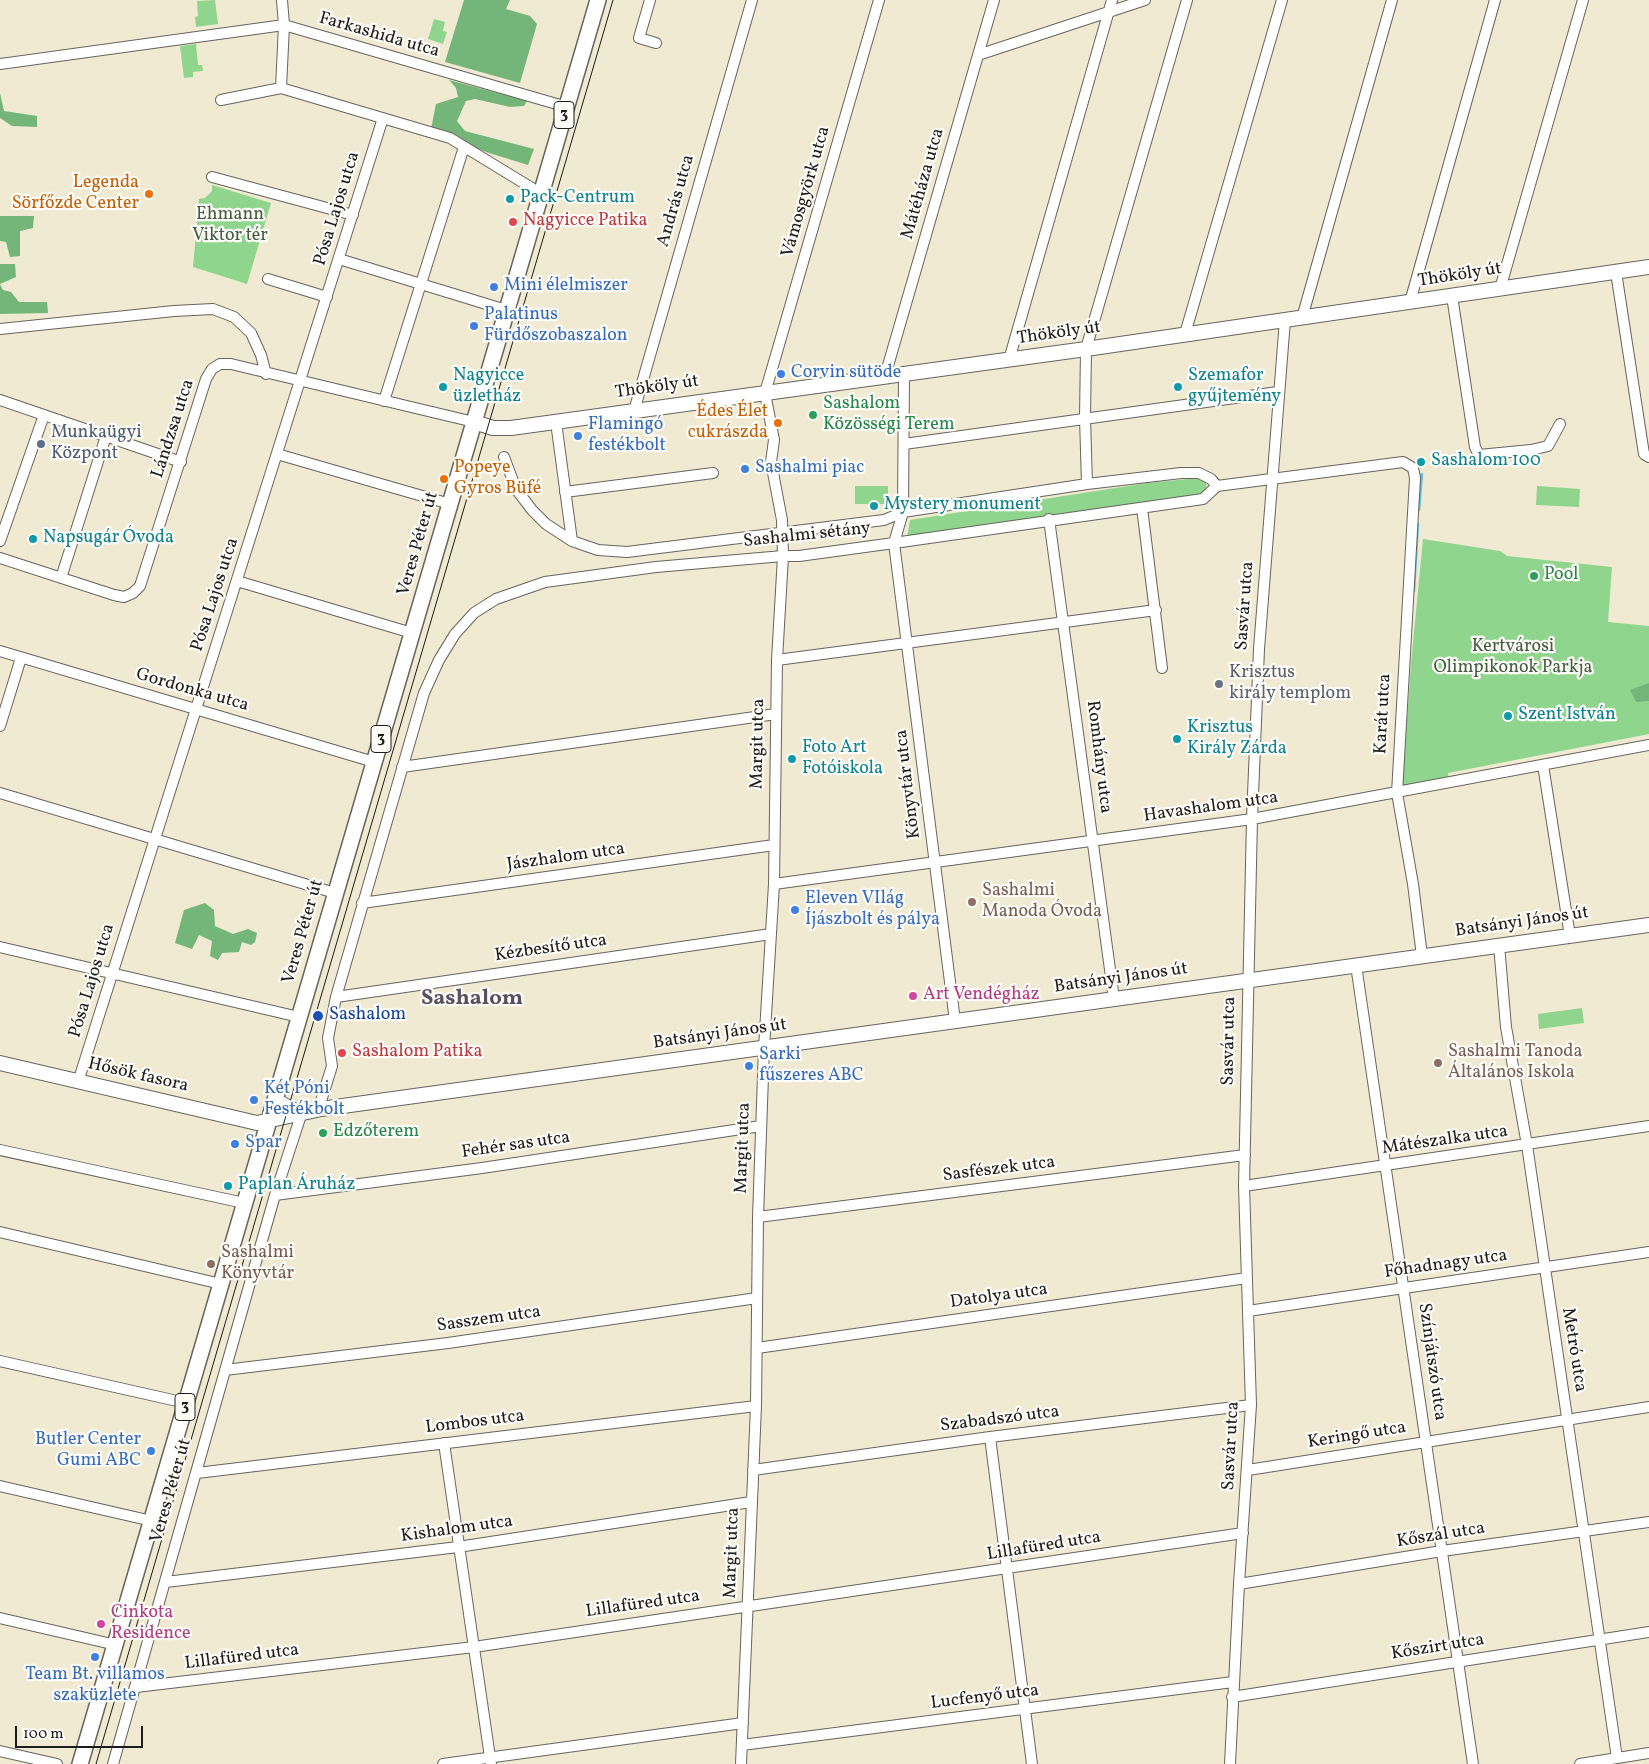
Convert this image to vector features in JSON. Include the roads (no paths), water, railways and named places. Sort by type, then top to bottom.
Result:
[{"type":"main road","name":"Veres Péter út","points":[[80,1764],[598,0]]},
{"type":"street","points":[[281,88],[284,25],[282,0]]},
{"type":"street","points":[[650,0],[640,38],[656,43]]},
{"type":"street","name":"András utca","points":[[634,411],[752,0]]},
{"type":"street","name":"Vámosgyörk utca","points":[[765,393],[879,0]]},
{"type":"street","name":"Mátéháza utca","points":[[885,376],[994,0]]},
{"type":"street","points":[[1009,360],[1112,0]]},
{"type":"street","points":[[978,55],[1145,0]]},
{"type":"street","points":[[1087,484],[1085,418],[1086,349],[1188,0]]},
{"type":"street","points":[[1185,334],[1282,0]]},
{"type":"street","points":[[1302,318],[1392,0]]},
{"type":"street","points":[[1410,302],[1495,0]]},
{"type":"street","points":[[1500,289],[1583,0]]},
{"type":"street","name":"Farkashida utca","points":[[0,64],[284,25],[566,107]]},
{"type":"street","points":[[222,100],[281,88],[450,138],[540,193]]},
{"type":"street","name":"Pósa Lajos utca","points":[[78,1082],[383,118]]},
{"type":"street","points":[[384,401],[422,285],[464,146]]},
{"type":"street","points":[[212,177],[353,215]]},
{"type":"street","points":[[339,259],[506,310]]},
{"type":"street","name":"Thököly út","points":[[474,422],[493,428],[505,428],[556,422],[1009,360],[1649,267]]},
{"type":"street","points":[[1616,272],[1646,453]]},
{"type":"street","points":[[268,279],[327,297]]},
{"type":"street","points":[[1452,296],[1475,447],[1479,455],[1484,456],[1548,446],[1560,424]]},
{"type":"street","points":[[0,329],[206,309],[219,310],[236,316],[251,333],[261,355],[266,374]]},
{"type":"street","name":"Sasvár utca","points":[[1230,1764],[1232,1697],[1251,1405],[1244,1186],[1252,820],[1259,649],[1285,320]]},
{"type":"street","name":"Lándzsa utca","points":[[0,558],[114,595],[124,597],[133,593],[140,586],[206,379],[212,370],[225,364],[474,422]]},
{"type":"street","points":[[894,543],[903,512],[904,374]]},
{"type":"street","points":[[904,444],[1278,392]]},
{"type":"street","name":"Margit utca","points":[[741,1764],[756,1406],[758,1217],[764,1048],[774,884],[777,660],[783,556],[782,520],[777,486],[779,480],[765,393]]},
{"type":"street","points":[[0,400],[181,462]]},
{"type":"street","points":[[0,541],[44,415]]},
{"type":"street","points":[[556,422],[572,541]]},
{"type":"street","points":[[60,578],[106,436]]},
{"type":"street","points":[[278,454],[450,504]]},
{"type":"street","name":"Sashalmi sétány","points":[[504,457],[512,479],[523,499],[546,524],[572,541],[606,550],[627,552],[884,520],[903,512],[1087,484],[1181,473],[1199,473],[1211,479],[1217,486]]},
{"type":"street","name":"Sashalmi sétány","points":[[402,767],[424,693],[432,673],[446,647],[465,622],[483,606],[506,594],[545,582],[656,567],[799,556],[1142,508],[1203,499],[1217,486],[1272,478],[1403,462],[1411,465],[1415,472]]},
{"type":"street","name":"Karát utca","points":[[1415,472],[1396,794],[1413,884],[1422,956]]},
{"type":"street","points":[[565,492],[713,473]]},
{"type":"street","points":[[1142,508],[1162,668]]},
{"type":"street","name":"Romhány utca","points":[[1049,520],[1114,999]]},
{"type":"street","name":"Könyvtár utca","points":[[894,543],[955,1021]]},
{"type":"street","points":[[655,550],[656,567]]},
{"type":"street","points":[[237,581],[412,633]]},
{"type":"street","points":[[777,660],[1156,610]]},
{"type":"street","name":"Gordonka utca","points":[[0,651],[374,762]]},
{"type":"street","points":[[0,726],[21,658]]},
{"type":"street","points":[[321,1109],[321,1102],[332,1066],[328,1038],[336,997],[402,767],[776,714]]},
{"type":"street","name":"Havashalom utca","points":[[774,884],[1252,820],[1649,745]]},
{"type":"street","points":[[1543,765],[1570,936]]},
{"type":"street","points":[[0,793],[336,893]]},
{"type":"street","name":"Jászhalom utca","points":[[362,903],[774,845]]},
{"type":"street","name":"Batsányi János út","points":[[302,1112],[1649,925]]},
{"type":"street","name":"Kézbesítő utca","points":[[336,997],[771,934]]},
{"type":"street","name":"Metró utca","points":[[1499,946],[1506,1027],[1527,1145],[1617,1758]]},
{"type":"street","points":[[0,947],[299,1017]]},
{"type":"street","name":"Színjátszó utca","points":[[1356,965],[1473,1764]]},
{"type":"street","name":"Hősök fasora","points":[[0,1063],[254,1123],[268,1122],[302,1112]]},
{"type":"street","points":[[275,1098],[302,1112]]},
{"type":"street","name":"Veres Péter út","points":[[113,1764],[275,1195],[302,1112]]},
{"type":"street","name":"Fehér sas utca","points":[[275,1195],[482,1168],[761,1126]]},
{"type":"street","name":"Mátészalka utca","points":[[1244,1186],[1649,1126]]},
{"type":"street","points":[[0,1150],[244,1203]]},
{"type":"street","name":"Sasfészek utca","points":[[758,1217],[1245,1155]]},
{"type":"street","points":[[0,1232],[221,1284]]},
{"type":"street","name":"Főhadnagy utca","points":[[1248,1310],[1649,1252]]},
{"type":"street","name":"Datolya utca","points":[[757,1348],[1247,1278]]},
{"type":"street","name":"Sasszem utca","points":[[225,1370],[448,1343],[757,1298]]},
{"type":"street","points":[[0,1361],[186,1403]]},
{"type":"street","name":"Szabadszó utca","points":[[753,1470],[990,1437],[1251,1405]]},
{"type":"street","name":"Lombos utca","points":[[197,1473],[756,1406]]},
{"type":"street","name":"Keringő utca","points":[[1248,1470],[1649,1407]]},
{"type":"street","points":[[990,1437],[1032,1764]]},
{"type":"street","points":[[444,1443],[491,1761]]},
{"type":"street","points":[[0,1486],[152,1521]]},
{"type":"street","name":"Kishalom utca","points":[[166,1582],[458,1547],[751,1502]]},
{"type":"street","name":"Kőszál utca","points":[[1239,1584],[1442,1551],[1649,1522]]},
{"type":"street","name":"Lillafüred utca","points":[[136,1687],[474,1647],[747,1606],[1007,1570],[1242,1533]]},
{"type":"street","points":[[0,1618],[116,1645]]},
{"type":"street","name":"Kőszirt utca","points":[[1232,1697],[1649,1632]]},
{"type":"street","name":"Lucfenyő utca","points":[[742,1745],[1233,1682]]},
{"type":"street","points":[[443,1764],[491,1761],[743,1723]]},
{"type":"street","points":[[0,1751],[57,1764]]},
{"type":"street","points":[[1580,1764],[1649,1754]]},
{"type":"waterway","points":[[1419,510],[1422,474]]},
{"type":"waterway","points":[[1414,591],[1418,524]]},
{"type":"tram line","points":[[96,1764],[613,0]]},
{"type":"place","name":"Legenda Sörfőzde Center","points":[[149,194]]},
{"type":"place","name":"Pack-Centrum","points":[[510,199]]},
{"type":"place","name":"Nagyicce Patika","points":[[513,222]]},
{"type":"place","name":"Mini élelmiszer","points":[[494,287]]},
{"type":"place","name":"Palatinus Fürdőszobaszalon","points":[[474,326]]},
{"type":"place","name":"Corvin sütöde","points":[[781,374]]},
{"type":"place","name":"Nagyicce üzletház","points":[[443,387]]},
{"type":"place","name":"Szemafor gyűjtemény","points":[[1178,387]]},
{"type":"place","name":"Sashalom Közösségi Terem","points":[[813,415]]},
{"type":"place","name":"Édes Élet cukrászda","points":[[778,423]]},
{"type":"place","name":"Flamingó festékbolt","points":[[578,436]]},
{"type":"place","name":"Munkaügyi Központ","points":[[41,444]]},
{"type":"place","name":"Sashalom 100","points":[[1421,462]]},
{"type":"place","name":"Sashalmi piac","points":[[745,469]]},
{"type":"place","name":"Popeye Gyros Büfé","points":[[444,479]]},
{"type":"place","name":"Mystery monument","points":[[874,506]]},
{"type":"place","name":"Napsugár Óvoda","points":[[33,539]]},
{"type":"place","name":"Pool","points":[[1534,576]]},
{"type":"place","name":"Krisztus király templom","points":[[1219,684]]},
{"type":"place","name":"Szent István","points":[[1508,716]]},
{"type":"place","name":"Krisztus Király Zárda","points":[[1177,739]]},
{"type":"place","name":"Foto Art Fotóiskola","points":[[792,759]]},
{"type":"place","name":"Sashalmi Manoda Óvoda","points":[[972,902]]},
{"type":"place","name":"Eleven VIlág Íjászbolt és pálya","points":[[795,910]]},
{"type":"place","name":"Art Vendégház","points":[[913,996]]},
{"type":"place","name":"Sashalom","points":[[318,1016]]},
{"type":"place","name":"Sashalom Patika","points":[[342,1053]]},
{"type":"place","name":"Sashalmi Tanoda Általános Iskola","points":[[1438,1063]]},
{"type":"place","name":"Sarki fűszeres ABC","points":[[749,1066]]},
{"type":"place","name":"Két Póni Festékbolt","points":[[254,1100]]},
{"type":"place","name":"Edzőterem","points":[[323,1133]]},
{"type":"place","name":"Spar","points":[[235,1144]]},
{"type":"place","name":"Paplan Áruház","points":[[228,1186]]},
{"type":"place","name":"Sashalmi Könyvtár","points":[[211,1264]]},
{"type":"place","name":"Butler Center Gumi ABC","points":[[151,1451]]},
{"type":"place","name":"Cinkota Residence","points":[[101,1624]]},
{"type":"place","name":"Team Bt. villamos szaküzlete","points":[[95,1657]]},
{"type":"district","name":"Sashalom","points":[[472,1000]]},
{"type":"park label","name":"Ehmann Viktor tér","points":[[230,226]]},
{"type":"park label","name":"Kertvárosi Olimpikonok Parkja","points":[[1513,658]]}]
